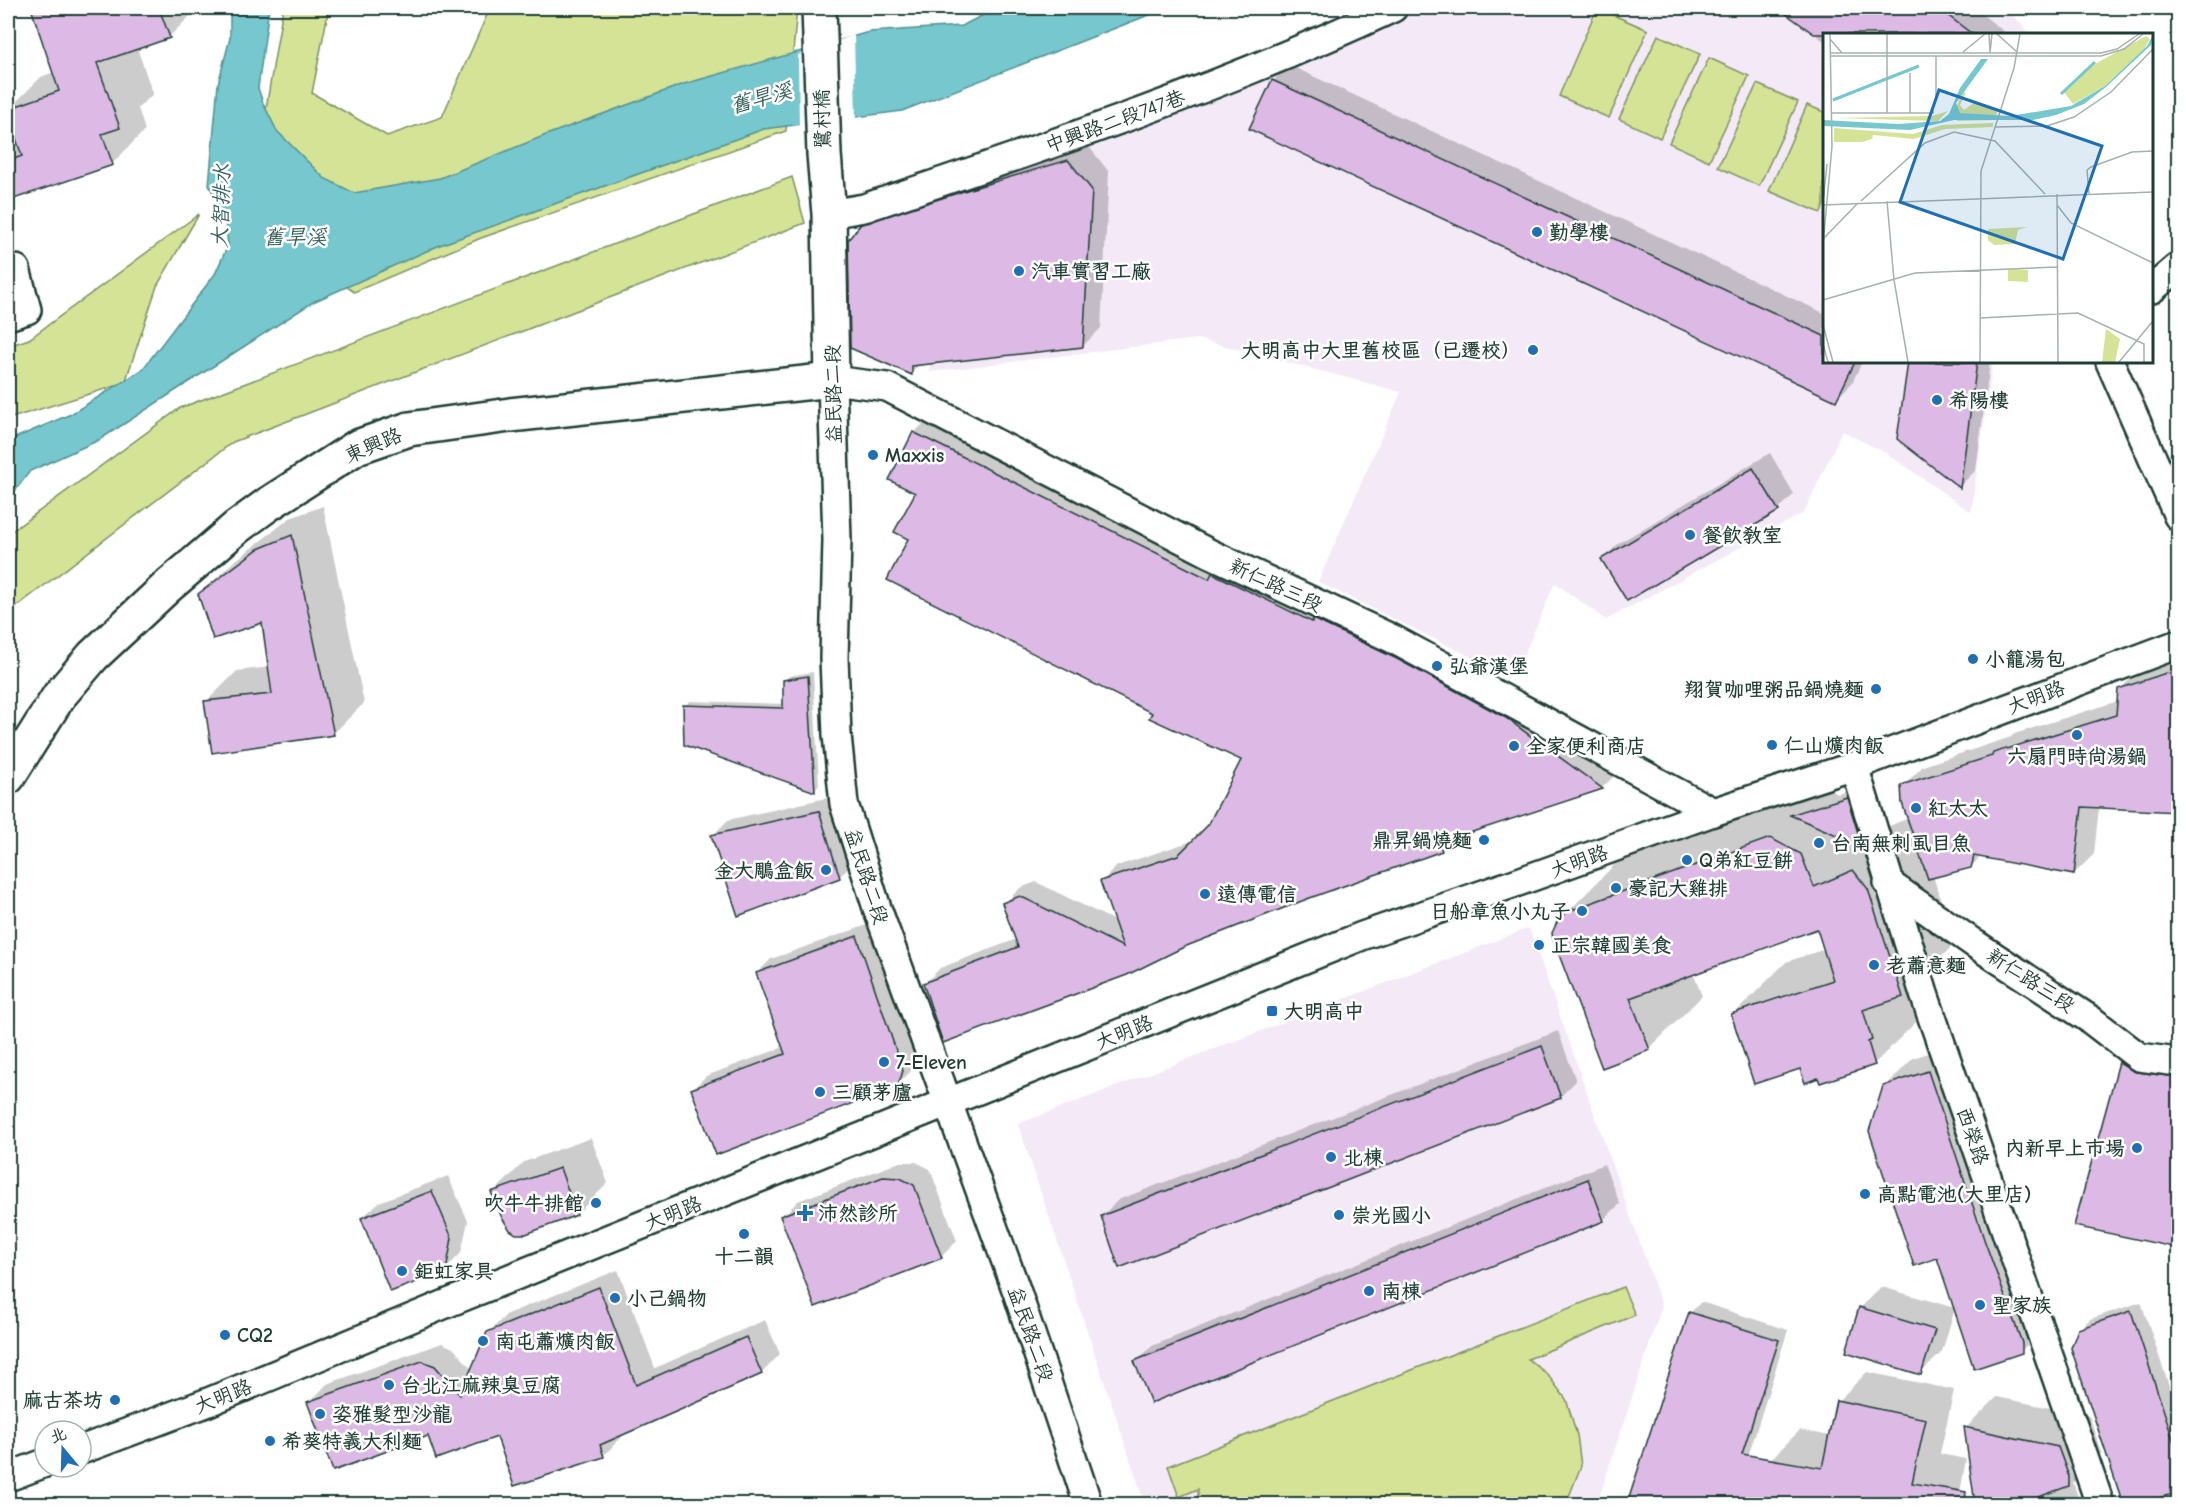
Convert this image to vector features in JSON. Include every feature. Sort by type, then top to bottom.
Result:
[{"type":"street","name":"中興路二段747巷","points":[[830,214],[864,208],[1081,139],[1393,8]]},
{"type":"street","name":"鷺村橋","points":[[819,15],[824,154],[830,214]]},
{"type":"street","name":"益民路二段","points":[[830,214],[837,540],[834,658],[837,735],[844,804],[877,908],[1017,1292],[1088,1504]]},
{"type":"street","points":[[2153,287],[2178,267]]},
{"type":"street","points":[[8,316],[27,310],[16,269]]},
{"type":"street","points":[[2110,363],[2178,516]]},
{"type":"street","name":"東興路","points":[[8,777],[59,696],[93,656],[167,587],[237,527],[357,447],[409,429],[510,415],[832,381]]},
{"type":"street","name":"新仁路三段","points":[[832,381],[887,387],[1209,553],[1393,639],[1713,812]]},
{"type":"street","name":"大明路","points":[[93,1445],[206,1403],[448,1303],[1362,936],[1532,878],[1713,812],[1854,766],[2178,644]]},
{"type":"street","name":"西榮路","points":[[1854,766],[1888,883],[1924,994],[2100,1504]]},
{"type":"street","name":"新仁路三段","points":[[1888,883],[1974,944],[2091,1020],[2139,1057],[2178,1062]]},
{"type":"street","points":[[8,1477],[33,1468]]},
{"type":"shaded area","name":"大明高中大里舊校區（已遷校）","points":[[1418,8],[2006,8],[2030,33],[1823,33],[1823,363],[1993,363],[1971,512],[1886,453],[1842,431],[1804,513],[1606,620],[1555,583],[1514,678],[1318,582],[1401,392],[1198,339],[930,372],[928,199],[1082,143],[1219,98],[1396,20]]},
{"type":"shaded area","name":"崇光國小","points":[[1529,928],[1662,1306],[1597,1504],[1145,1504],[1018,1124]]},
{"type":"green space","points":[[283,8],[329,8],[312,93],[387,136],[442,117],[490,8],[797,8],[786,131],[481,238],[354,292],[270,233],[264,120]]},
{"type":"green space","points":[[1597,8],[1648,30],[1609,118],[1559,96]]},
{"type":"green space","points":[[1658,35],[1700,54],[1660,138],[1619,119]]},
{"type":"green space","points":[[1709,58],[1749,76],[1709,161],[1669,143]]},
{"type":"green space","points":[[1757,84],[1798,102],[1759,186],[1718,167]]},
{"type":"green space","points":[[1807,105],[1823,112],[1823,208],[1821,213],[1769,191]]},
{"type":"green space","points":[[792,177],[805,223],[233,442],[8,613],[8,534],[180,408]]},
{"type":"green space","points":[[199,214],[157,286],[125,383],[8,419],[8,346],[29,339]]},
{"type":"green space","points":[[1623,1287],[1635,1315],[1528,1359],[1547,1374],[1566,1399],[1577,1435],[1581,1466],[1566,1504],[1198,1504],[1198,1489],[1179,1497],[1168,1466]]},
{"type":"water","name":"舊旱溪","points":[[230,8],[269,8],[258,88],[263,103],[277,131],[324,178],[354,193],[440,178],[546,135],[684,84],[869,32],[962,26],[996,8],[1167,8],[902,111],[764,129],[440,245],[313,302],[99,440],[30,471],[8,500],[8,441],[71,414],[142,370],[215,274],[228,245],[224,215],[209,185],[218,84],[230,38]]},
{"type":"pier","points":[[854,35],[856,120],[799,127],[798,55]]},
{"type":"building","points":[[31,8],[159,8],[170,38],[97,63],[120,128],[102,134],[113,165],[8,201],[8,161],[22,156],[8,109],[59,91]]},
{"type":"building","points":[[1778,8],[1938,8],[1971,33],[1823,33],[1814,34]]},
{"type":"building","name":"勤學樓","points":[[1272,80],[1823,336],[1823,363],[1855,363],[1836,401],[1249,129]]},
{"type":"building","name":"汽車實習工廠","points":[[1068,160],[1092,190],[1083,347],[912,366],[912,375],[850,348],[848,240],[861,224]]},
{"type":"building","name":"希陽樓","points":[[1908,363],[1977,363],[1960,488],[1897,439]]},
{"type":"building","points":[[913,432],[1209,579],[1212,573],[1312,622],[1313,619],[1397,659],[1506,718],[1603,789],[1439,843],[1442,851],[1307,899],[1184,947],[1127,975],[943,1043],[923,983],[1018,947],[1002,903],[1020,896],[1123,947],[1100,881],[1178,855],[1208,825],[1241,760],[1149,718],[1152,713],[887,580],[908,539],[894,532],[915,493],[889,480]]},
{"type":"building","name":"餐飲教室","points":[[1753,468],[1779,511],[1627,601],[1601,559]]},
{"type":"building","points":[[292,535],[334,735],[212,753],[204,701],[272,694],[262,623],[213,639],[198,594],[258,549]]},
{"type":"building","points":[[2166,673],[2178,676],[2178,812],[2082,807],[2074,875],[1974,856],[1971,868],[1928,879],[1902,803],[1901,785],[1992,756],[1993,753],[2116,715],[2118,689]]},
{"type":"building","points":[[808,676],[815,792],[684,745],[683,705],[783,708],[783,680]]},
{"type":"building","points":[[1847,797],[1862,846],[1790,815]]},
{"type":"building","points":[[819,811],[840,878],[738,916],[711,835]]},
{"type":"building","points":[[1770,838],[1801,854],[1814,887],[1853,870],[1868,889],[1903,997],[1863,1010],[1872,1040],[1868,1042],[1875,1065],[1820,1083],[1818,1078],[1805,1083],[1800,1069],[1754,1084],[1731,1014],[1833,980],[1817,929],[1630,998],[1650,1050],[1602,1068],[1553,939],[1552,933],[1558,920],[1566,912]]},
{"type":"building","points":[[857,936],[903,1071],[898,1086],[716,1155],[691,1089],[785,1054],[756,973]]},
{"type":"building","name":"北棟","points":[[1542,1046],[1561,1098],[1119,1268],[1101,1216]]},
{"type":"building","name":"內新早上市場","points":[[2119,1062],[2136,1072],[2178,1077],[2178,1236],[2173,1247],[2074,1226]]},
{"type":"building","points":[[1928,1071],[1985,1242],[2022,1343],[2022,1353],[1974,1369],[1937,1258],[1914,1266],[1869,1131],[1883,1086]]},
{"type":"building","points":[[560,1168],[577,1215],[526,1234],[516,1234],[510,1230],[491,1192]]},
{"type":"building","points":[[883,1177],[900,1178],[914,1185],[942,1258],[815,1307],[780,1216]]},
{"type":"building","name":"南棟","points":[[1588,1179],[1604,1221],[1151,1403],[1134,1361]]},
{"type":"building","points":[[432,1191],[452,1238],[446,1271],[390,1292],[361,1218]]},
{"type":"building","points":[[599,1287],[636,1385],[746,1337],[762,1374],[600,1445],[604,1457],[514,1486],[497,1437],[436,1459],[428,1436],[333,1471],[307,1402],[422,1361],[435,1366],[460,1395],[487,1332]]},
{"type":"building","points":[[1859,1307],[1935,1330],[1921,1375],[1846,1352]]},
{"type":"building","points":[[2131,1311],[2178,1454],[2172,1494],[2139,1504],[2123,1504],[2071,1348],[2078,1329]]},
{"type":"building","points":[[1689,1312],[1779,1340],[1742,1454],[1822,1468],[1836,1400],[1926,1419],[1912,1483],[1966,1492],[1965,1504],[1627,1504]]},
{"type":"building","points":[[1964,1427],[2058,1447],[2069,1477],[2069,1486],[2019,1504],[1975,1504]]},
{"type":"place","name":"勤學樓","points":[[1537,232]]},
{"type":"place","name":"汽車實習工廠","points":[[1019,271]]},
{"type":"place","name":"大明高中大里舊校區（已遷校）","points":[[1533,350]]},
{"type":"place","name":"希陽樓","points":[[1937,400]]},
{"type":"place","name":"Maxxis","points":[[873,455]]},
{"type":"place","name":"餐飲教室","points":[[1690,535]]},
{"type":"place","name":"小籠湯包","points":[[1973,659]]},
{"type":"place","name":"弘爺漢堡","points":[[1437,666]]},
{"type":"place","name":"翔賀咖哩粥品鍋燒麵","points":[[1876,689]]},
{"type":"place","name":"六扇門時尚湯鍋","points":[[2077,735]]},
{"type":"place","name":"仁山爌肉飯","points":[[1772,745]]},
{"type":"place","name":"全家便利商店","points":[[1514,746]]},
{"type":"place","name":"紅太太","points":[[1916,808]]},
{"type":"place","name":"鼎昇鍋燒麵","points":[[1484,840]]},
{"type":"place","name":"台南無刺虱目魚","points":[[1819,843]]},
{"type":"place","name":"Q弟紅豆餅","points":[[1687,860]]},
{"type":"place","name":"金大鵰盒飯","points":[[826,870]]},
{"type":"place","name":"豪記大雞排","points":[[1616,888]]},
{"type":"place","name":"遠傳電信","points":[[1205,894]]},
{"type":"place","name":"日船章魚小丸子","points":[[1582,911]]},
{"type":"place","name":"正宗韓國美食","points":[[1539,945]]},
{"type":"place","name":"老蕭意麵","points":[[1874,965]]},
{"type":"place","name":"大明高中","points":[[1272,1011]]},
{"type":"place","name":"7-Eleven","points":[[884,1062]]},
{"type":"place","name":"三顧茅廬","points":[[820,1092]]},
{"type":"place","name":"內新早上市場","points":[[2137,1148]]},
{"type":"place","name":"北棟","points":[[1331,1157]]},
{"type":"place","name":"高點電池(大里店)","points":[[1865,1194]]},
{"type":"place","name":"吹牛牛排館","points":[[596,1203]]},
{"type":"place","name":"沛然診所","points":[[805,1213]]},
{"type":"place","name":"崇光國小","points":[[1339,1215]]},
{"type":"place","name":"十二韻","points":[[744,1234]]},
{"type":"place","name":"鉅虹家具","points":[[402,1271]]},
{"type":"place","name":"南棟","points":[[1369,1291]]},
{"type":"place","name":"小己鍋物","points":[[615,1298]]},
{"type":"place","name":"聖家族","points":[[1980,1305]]},
{"type":"place","name":"CQ2","points":[[225,1335]]},
{"type":"place","name":"南屯蕭爌肉飯","points":[[483,1341]]},
{"type":"place","name":"台北江麻辣臭豆腐","points":[[389,1385]]},
{"type":"place","name":"麻古茶坊","points":[[115,1400]]},
{"type":"place","name":"姿雅髮型沙龍","points":[[320,1414]]},
{"type":"place","name":"希葵特義大利麵","points":[[270,1441]]},
{"type":"water label","name":"大智排水","points":[[221,206]]}]
